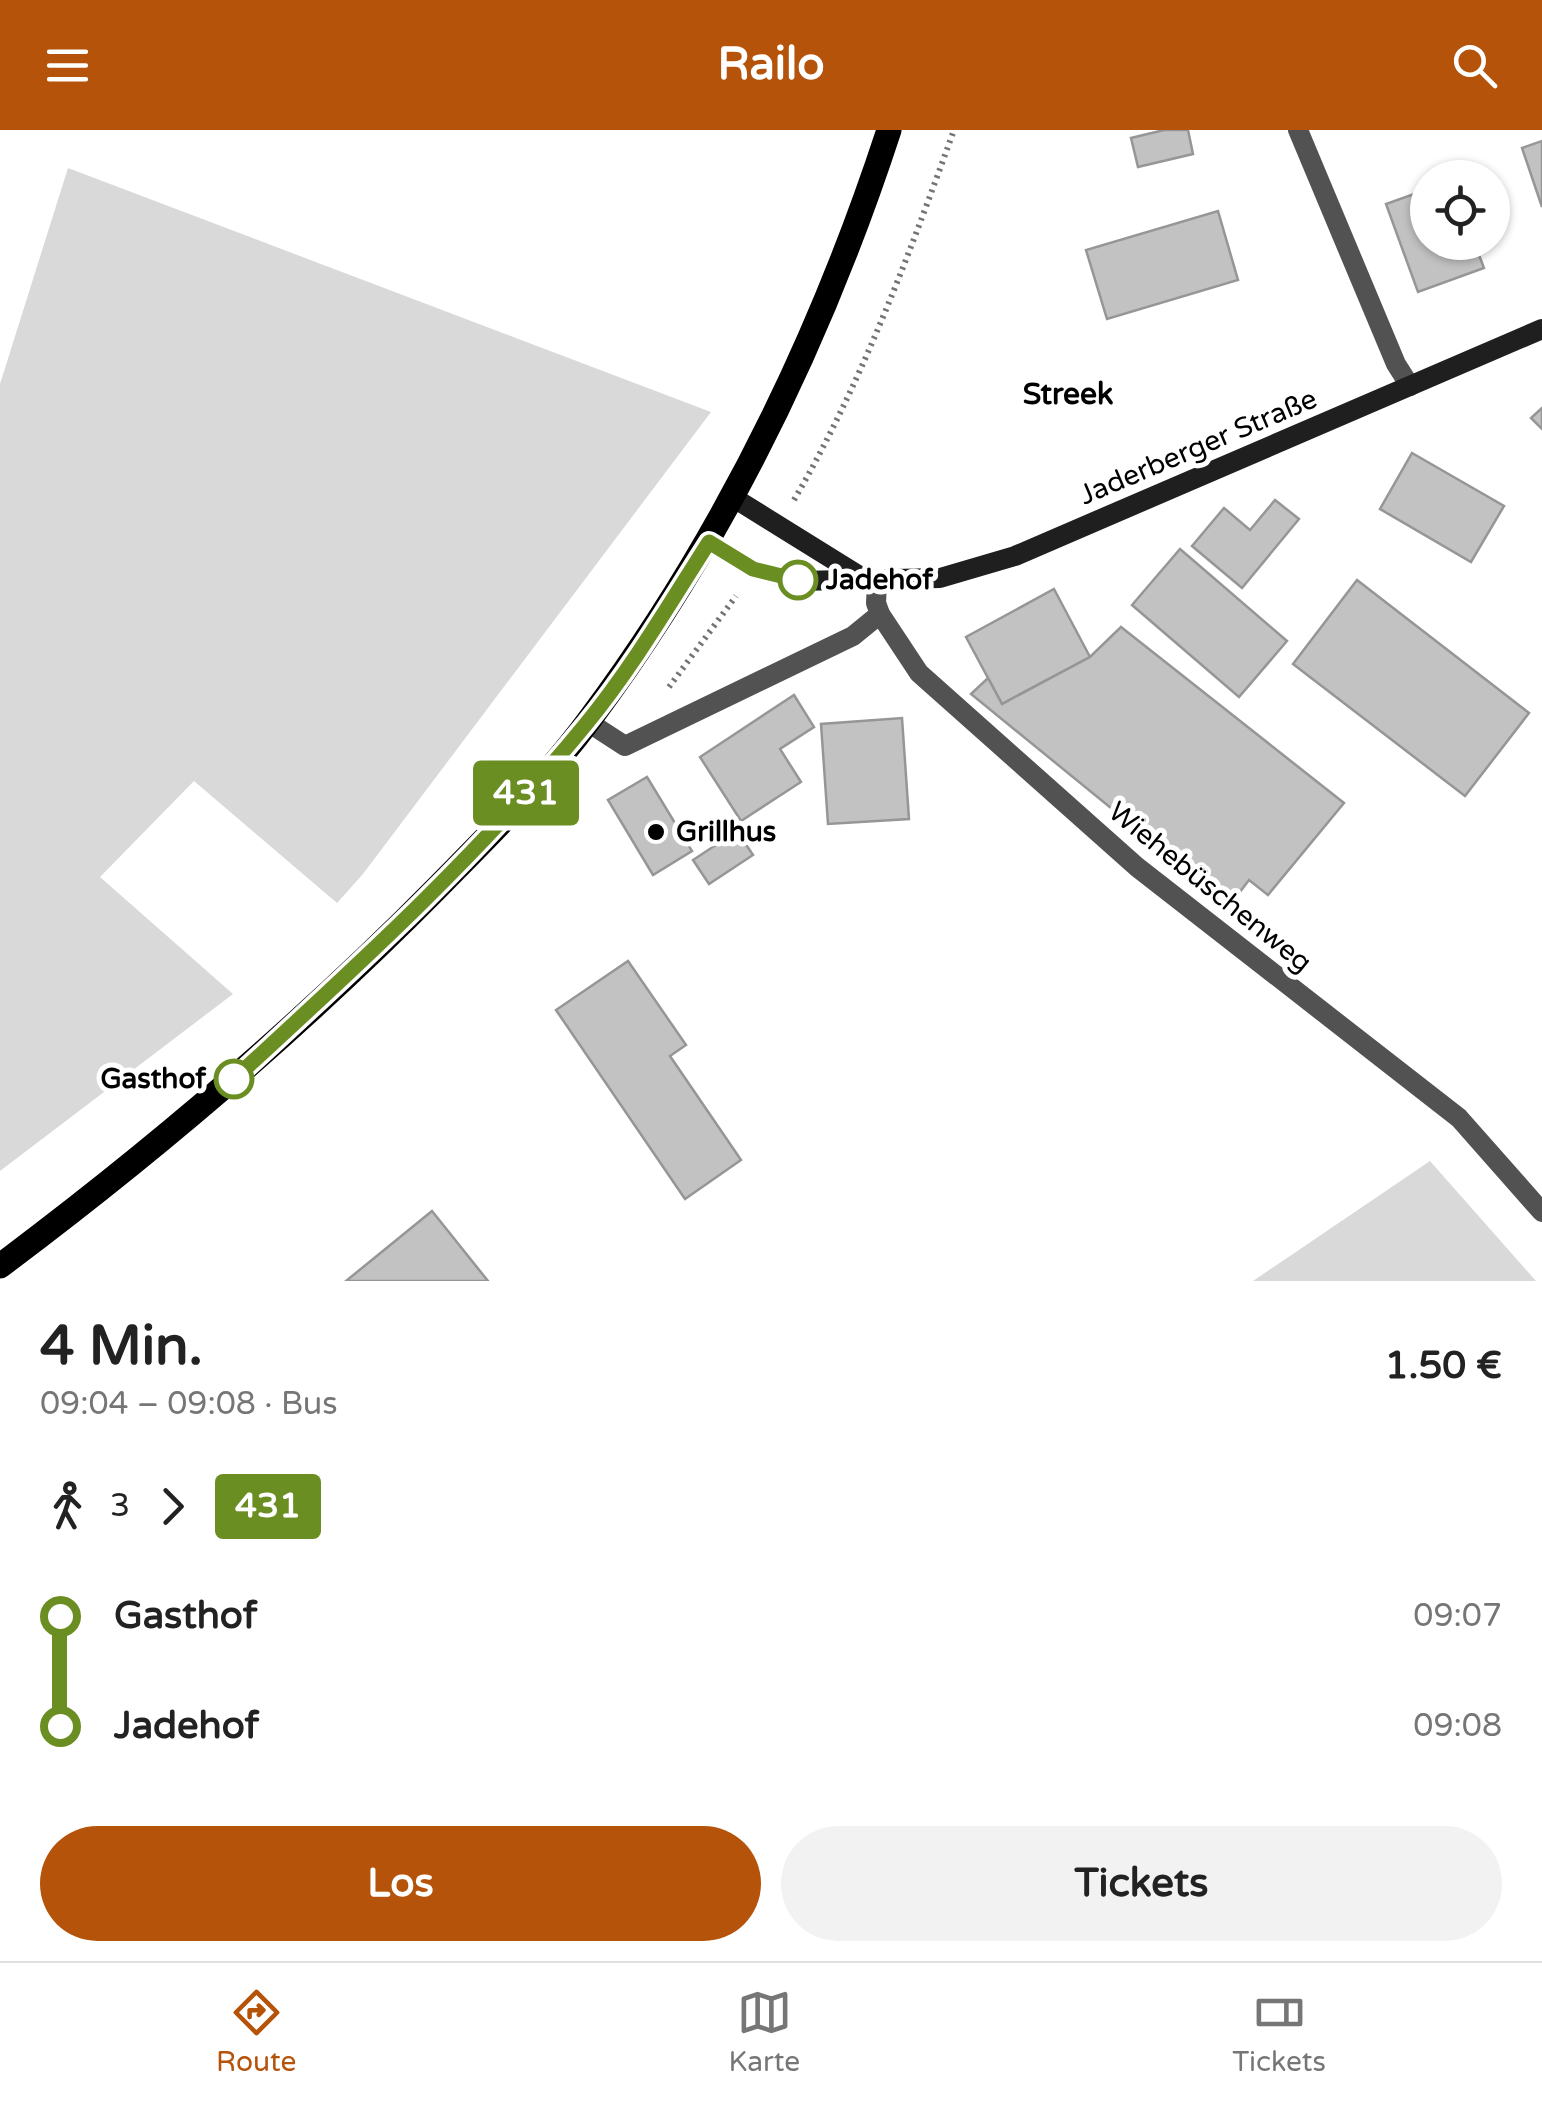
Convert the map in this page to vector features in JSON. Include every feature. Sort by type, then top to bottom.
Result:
[{"type":"main road","points":[[0,1266],[234,1079],[364,960],[488,836],[588,722],[709,542],[734,498],[800,364],[862,211],[889,130]]},
{"type":"street","points":[[1298,130],[1396,364],[1410,386]]},
{"type":"street","name":"Jaderberger Straße","points":[[709,542],[753,569],[798,580],[940,578],[1015,556],[1542,329]]},
{"type":"street","points":[[734,498],[872,581]]},
{"type":"street","name":"Wiehebüschenweg","points":[[872,581],[880,614],[919,673],[1137,868],[1459,1118],[1542,1212]]},
{"type":"street","points":[[588,722],[624,746],[854,636],[880,614]]},
{"type":"path","points":[[818,458],[879,324],[954,130]]},
{"type":"shaded area","points":[[68,168],[711,412],[363,874],[337,903],[194,781],[100,877],[233,994],[0,1171],[0,384]]},
{"type":"shaded area","points":[[1430,1161],[1536,1281],[1253,1281]]},
{"type":"building","points":[[1164,130],[1188,130],[1193,154],[1138,167],[1131,138]]},
{"type":"building","points":[[1542,141],[1542,207],[1522,148]]},
{"type":"building","points":[[1410,195],[1410,260],[1481,260],[1484,268],[1418,292],[1386,204]]},
{"type":"building","points":[[1218,211],[1238,280],[1107,319],[1086,250]]},
{"type":"building","points":[[1542,408],[1542,429],[1531,418]]},
{"type":"building","points":[[1412,453],[1504,506],[1471,562],[1380,509]]},
{"type":"building","points":[[1275,500],[1299,519],[1242,588],[1192,546],[1224,508],[1250,530]]},
{"type":"building","points":[[1180,549],[1287,641],[1239,697],[1132,605]]},
{"type":"building","points":[[1357,580],[1529,713],[1465,796],[1293,664]]},
{"type":"building","points":[[1054,589],[1090,657],[1002,704],[966,637]]},
{"type":"building","points":[[1121,627],[1344,803],[1268,895],[1249,880],[1230,905],[971,694],[988,678],[1002,704],[1090,657]]},
{"type":"building","points":[[794,695],[814,727],[780,749],[801,782],[741,821],[700,757]]},
{"type":"building","points":[[902,718],[909,819],[828,824],[821,724]]},
{"type":"building","points":[[647,777],[692,851],[653,875],[608,800]]},
{"type":"building","points":[[737,831],[753,855],[709,884],[693,860]]},
{"type":"building","points":[[628,961],[686,1045],[670,1056],[741,1160],[685,1199],[556,1010]]},
{"type":"building","points":[[432,1211],[488,1281],[346,1281]]},
{"type":"bus line","name":"431","points":[[234,1079],[378,947],[488,836],[588,722],[709,542],[753,569],[798,580]]},
{"type":"place","name":"Jadehof","points":[[798,580]]},
{"type":"place","name":"Grillhus","points":[[656,832]]},
{"type":"place","name":"Gasthof","points":[[234,1079]]},
{"type":"district","name":"Streek","points":[[1068,394]]}]
